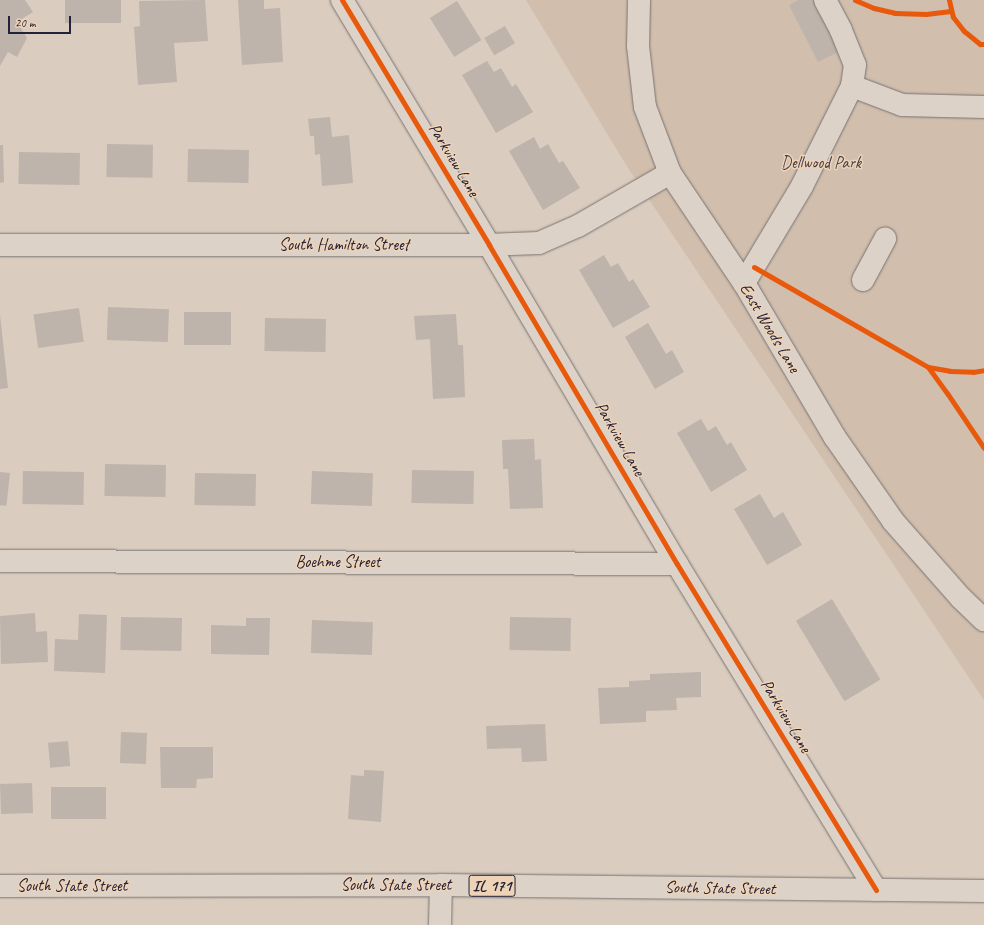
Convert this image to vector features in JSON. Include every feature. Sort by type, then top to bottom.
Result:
[{"type":"street","name":"Parkview Lane","points":[[342,0],[489,245],[677,564],[876,890]]},
{"type":"street","name":"East Woods Lane","points":[[639,0],[638,46],[645,107],[670,173],[744,283],[834,436],[893,521],[961,598],[984,620]]},
{"type":"street","points":[[744,283],[802,186],[852,86],[856,65],[841,30],[825,0]]},
{"type":"street","points":[[852,86],[902,105],[984,108]]},
{"type":"street","name":"South Hamilton Street","points":[[0,245],[489,245],[539,243],[578,226],[670,173]]},
{"type":"street","points":[[863,280],[885,239]]},
{"type":"street","name":"Boehme Street","points":[[0,561],[677,564]]},
{"type":"street","points":[[440,925],[441,885]]},
{"type":"street","name":"South State Street","points":[[0,886],[441,885],[984,891]]},
{"type":"green space","name":"Dellwood Park","points":[[526,0],[984,0],[984,700],[628,168]]},
{"type":"building","points":[[0,0],[25,0],[33,12],[17,22],[27,38],[17,57],[8,52],[0,66]]},
{"type":"building","points":[[65,0],[121,0],[121,23],[65,23]]},
{"type":"building","points":[[205,0],[208,41],[174,43],[177,82],[138,85],[134,27],[140,26],[139,1]]},
{"type":"building","points":[[238,0],[264,0],[264,9],[280,8],[283,62],[242,65]]},
{"type":"building","points":[[798,0],[815,0],[842,50],[818,62],[789,5]]},
{"type":"building","points":[[457,1],[481,40],[454,57],[430,18]]},
{"type":"building","points":[[505,26],[515,43],[494,55],[484,38]]},
{"type":"building","points":[[487,61],[494,72],[501,68],[512,87],[516,84],[533,112],[496,133],[462,75]]},
{"type":"building","points":[[330,117],[332,137],[349,135],[353,183],[322,186],[320,154],[315,155],[314,136],[310,136],[308,119]]},
{"type":"building","points":[[534,137],[540,149],[548,144],[559,163],[563,161],[580,188],[543,210],[509,151]]},
{"type":"building","points":[[107,144],[153,145],[152,178],[106,177]]},
{"type":"building","points":[[0,145],[3,145],[4,182],[0,183]]},
{"type":"building","points":[[188,149],[249,150],[248,183],[187,182]]},
{"type":"building","points":[[19,152],[80,153],[79,185],[18,184]]},
{"type":"building","points":[[604,255],[611,267],[618,263],[629,282],[633,279],[650,307],[613,328],[579,270]]},
{"type":"building","points":[[108,307],[169,309],[168,342],[107,340]]},
{"type":"building","points":[[79,308],[84,342],[38,348],[33,314]]},
{"type":"building","points":[[184,312],[231,312],[231,345],[184,345]]},
{"type":"building","points":[[456,314],[458,345],[463,345],[465,397],[433,399],[430,339],[416,340],[414,316]]},
{"type":"building","points":[[0,315],[8,388],[0,389]]},
{"type":"building","points":[[265,318],[326,319],[325,352],[264,351]]},
{"type":"building","points":[[648,323],[666,354],[672,350],[684,372],[655,389],[625,337]]},
{"type":"building","points":[[701,419],[708,431],[716,426],[727,445],[731,442],[747,470],[711,492],[677,433]]},
{"type":"building","points":[[534,439],[535,460],[541,459],[543,508],[510,509],[508,469],[503,469],[502,440]]},
{"type":"building","points":[[105,464],[166,465],[165,497],[104,496]]},
{"type":"building","points":[[412,470],[474,471],[473,504],[411,503]]},
{"type":"building","points":[[23,471],[84,472],[83,505],[22,504]]},
{"type":"building","points":[[312,471],[373,473],[372,506],[311,504]]},
{"type":"building","points":[[0,472],[10,473],[6,506],[0,505]]},
{"type":"building","points":[[195,473],[256,474],[255,506],[194,505]]},
{"type":"building","points":[[760,494],[774,518],[783,512],[802,545],[767,565],[734,509]]},
{"type":"building","points":[[832,599],[880,680],[844,701],[796,621]]},
{"type":"building","points":[[35,613],[36,632],[47,631],[48,662],[1,664],[0,616]]},
{"type":"building","points":[[79,614],[107,615],[105,673],[54,671],[55,639],[78,640]]},
{"type":"building","points":[[121,617],[182,618],[181,651],[120,650]]},
{"type":"building","points":[[510,617],[571,618],[570,651],[509,650]]},
{"type":"building","points":[[246,618],[270,618],[269,655],[211,654],[211,625],[246,626]]},
{"type":"building","points":[[312,620],[373,622],[372,655],[311,653]]},
{"type":"building","points":[[701,672],[701,697],[676,698],[677,710],[646,711],[646,722],[600,724],[598,688],[629,687],[629,681],[650,680],[650,674]]},
{"type":"building","points":[[545,724],[547,761],[522,762],[521,748],[487,749],[486,726]]},
{"type":"building","points":[[121,732],[147,733],[146,764],[120,763]]},
{"type":"building","points":[[68,741],[70,766],[50,768],[48,743]]},
{"type":"building","points":[[160,747],[213,747],[213,778],[197,779],[196,788],[161,788]]},
{"type":"building","points":[[364,770],[384,771],[381,822],[348,819],[351,775],[364,776]]},
{"type":"building","points":[[32,783],[33,813],[1,814],[0,784]]},
{"type":"building","points":[[51,787],[106,787],[106,819],[51,819]]},
{"type":"cycle path","points":[[342,0],[489,245],[677,564],[876,890]]},
{"type":"cycle path","points":[[855,0],[874,8],[895,13],[926,14],[951,11]]},
{"type":"cycle path","points":[[949,0],[953,17],[964,31],[980,44],[984,44]]},
{"type":"cycle path","points":[[754,267],[928,367],[950,371],[973,372],[984,370]]},
{"type":"cycle path","points":[[928,367],[984,448]]}]
